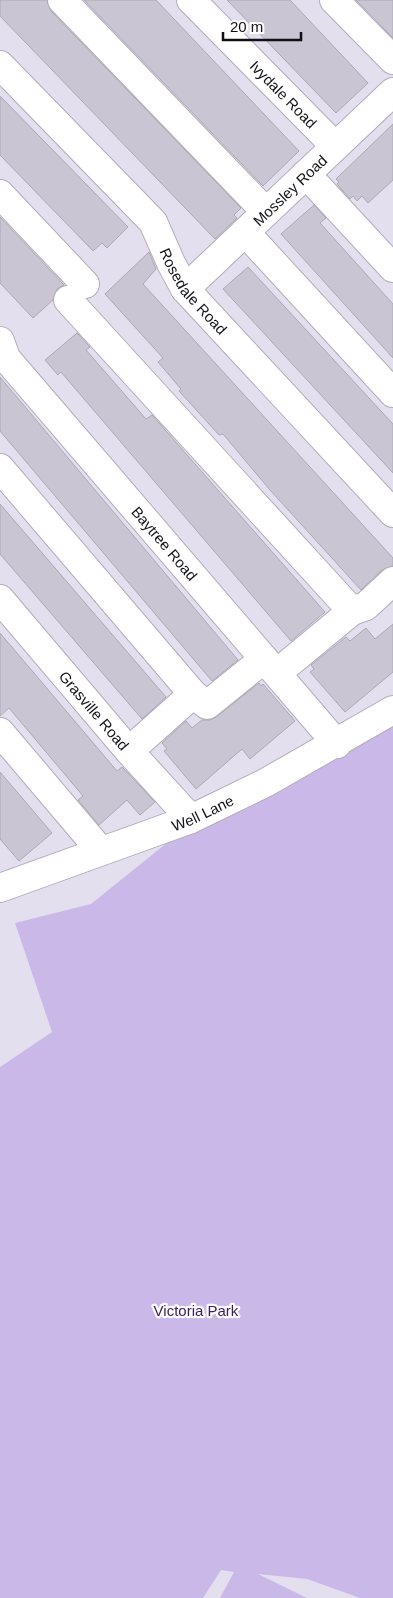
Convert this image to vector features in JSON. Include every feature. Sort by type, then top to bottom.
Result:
[{"type":"street","points":[[62,0],[266,212]]},
{"type":"street","name":"Ivydale Road","points":[[191,0],[336,146]]},
{"type":"street","points":[[334,0],[393,60]]},
{"type":"street","name":"Rosedale Road","points":[[0,65],[153,222],[171,263],[186,289],[393,514]]},
{"type":"street","name":"Mossley Road","points":[[186,289],[393,92]]},
{"type":"street","points":[[306,174],[393,268]]},
{"type":"street","points":[[0,194],[76,292],[352,611]]},
{"type":"street","points":[[245,232],[393,393]]},
{"type":"street","name":"Baytree Road","points":[[2,353],[337,744]]},
{"type":"street","points":[[0,468],[193,694],[207,705],[271,666],[352,611],[366,606],[393,581]]},
{"type":"street","name":"Grasville Road","points":[[0,599],[129,751],[191,819]]},
{"type":"street","points":[[129,751],[193,694]]},
{"type":"street","name":"Well Lane","points":[[1,887],[191,819],[265,783],[337,744],[393,710]]},
{"type":"street","points":[[0,732],[100,850]]},
{"type":"green space","name":"Victoria Park","points":[[393,716],[393,1598],[360,1598],[307,1579],[258,1574],[307,1598],[220,1598],[234,1572],[221,1570],[203,1598],[0,1598],[0,1067],[52,1032],[15,923],[91,904],[189,825]]},
{"type":"building","points":[[0,0],[47,0],[51,11],[241,208],[234,215],[237,218],[215,239],[0,16]]},
{"type":"building","points":[[84,0],[156,0],[299,151],[263,186]]},
{"type":"building","points":[[227,0],[290,0],[368,83],[336,113]]},
{"type":"building","points":[[356,0],[393,0],[393,38]]},
{"type":"building","points":[[0,96],[128,227],[107,248],[102,243],[93,251],[0,155]]},
{"type":"building","points":[[393,124],[393,180],[368,203],[362,196],[357,201],[353,196],[350,199],[337,184],[339,182],[336,179]]},
{"type":"building","points":[[314,205],[326,218],[320,223],[393,304],[393,358],[281,234]]},
{"type":"building","points":[[0,217],[64,285],[57,289],[53,300],[33,318],[0,283]]},
{"type":"building","points":[[149,252],[156,269],[143,284],[393,558],[393,566],[382,570],[361,590],[270,490],[223,434],[219,435],[179,391],[181,389],[158,362],[163,358],[105,294]]},
{"type":"building","points":[[248,267],[393,424],[393,473],[223,289]]},
{"type":"building","points":[[77,333],[90,347],[86,350],[146,419],[152,415],[325,612],[291,641],[61,372],[58,375],[45,360]]},
{"type":"building","points":[[0,377],[238,660],[212,681],[0,431]]},
{"type":"building","points":[[0,504],[166,697],[142,719],[0,554]]},
{"type":"building","points":[[393,624],[393,672],[345,712],[310,672],[314,669],[311,665],[346,637],[350,641],[366,628],[375,639]]},
{"type":"building","points":[[0,633],[117,771],[122,767],[155,802],[140,815],[127,800],[99,825],[78,800],[83,796],[9,708],[0,716]]},
{"type":"building","points":[[259,683],[261,686],[263,684],[295,721],[250,759],[242,749],[196,789],[164,751],[167,749],[162,743],[186,721],[192,728],[202,720],[210,720],[216,717]]},
{"type":"building","points":[[0,772],[52,833],[19,861],[0,839]]}]
